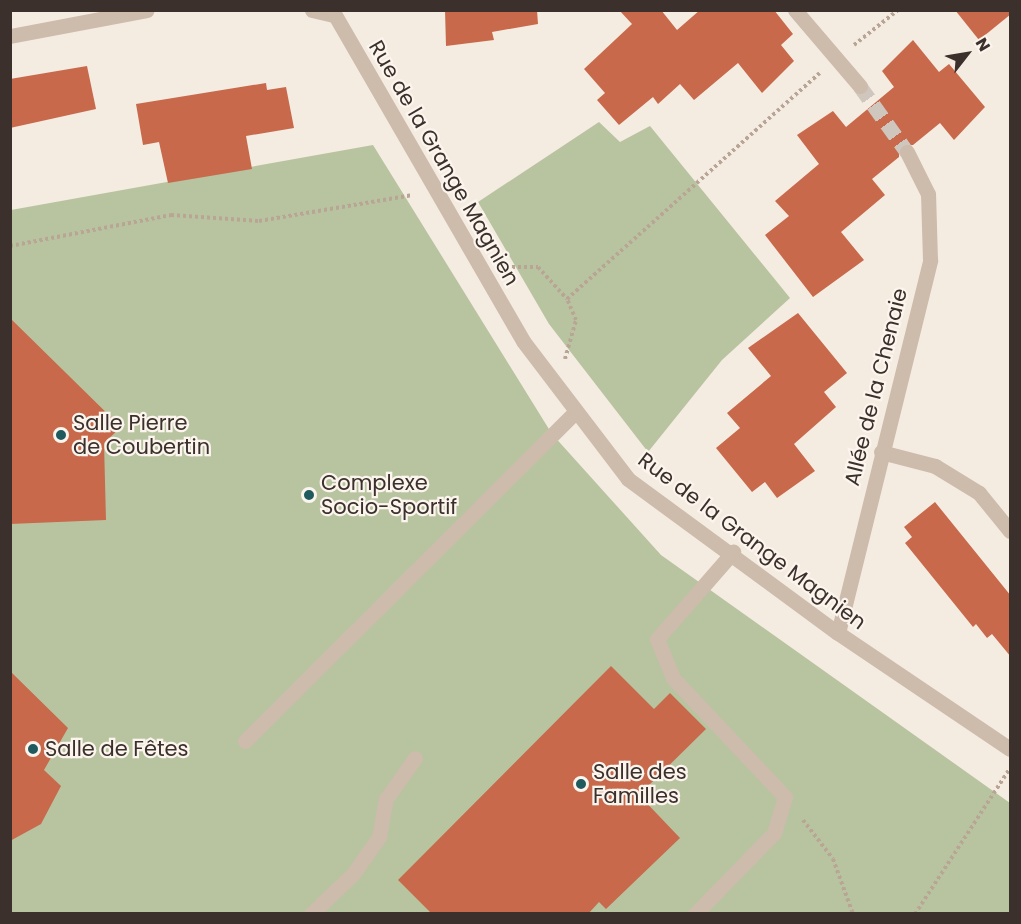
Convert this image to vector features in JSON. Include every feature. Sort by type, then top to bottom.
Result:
[{"type":"street","points":[[10,36],[147,10]]},
{"type":"street","points":[[312,10],[333,13]]},
{"type":"street","points":[[795,10],[860,86]]},
{"type":"street","name":"Rue de la Grange Magnien","points":[[333,13],[479,267],[574,412],[628,479],[733,552],[838,633],[1011,749]]},
{"type":"street","name":"Allée de la Chenaie","points":[[838,633],[930,261],[928,195],[907,152]]},
{"type":"street","points":[[245,741],[574,412]]},
{"type":"street","points":[[881,452],[934,465],[979,494],[1011,531]]},
{"type":"street","points":[[695,914],[774,833],[785,796],[673,678],[657,639],[733,552]]},
{"type":"street","points":[[311,914],[353,874],[379,837],[386,799],[415,758]]},
{"type":"path","points":[[567,298],[836,58],[898,10]]},
{"type":"path","points":[[10,246],[171,215],[259,220],[435,191]]},
{"type":"path","points":[[479,267],[538,267],[567,298],[576,320],[557,387]]},
{"type":"path","points":[[915,914],[1011,767]]},
{"type":"path","points":[[785,796],[833,859],[853,914]]},
{"type":"green space","points":[[599,122],[620,142],[650,126],[790,298],[722,360],[648,452],[549,324],[478,202]]},
{"type":"green space","name":"Complexe Socio-Sportif","points":[[373,145],[552,434],[661,555],[1010,803],[1010,913],[11,914],[11,210]]},
{"type":"building","points":[[445,10],[537,10],[538,24],[492,32],[494,40],[446,46]]},
{"type":"building","points":[[619,10],[661,10],[677,30],[700,10],[774,10],[793,34],[781,45],[794,61],[762,93],[738,63],[694,100],[680,84],[658,104],[653,97],[619,125],[597,100],[605,93],[584,69],[632,24]]},
{"type":"building","points":[[955,10],[1011,10],[1011,14],[979,40]]},
{"type":"building","points":[[913,40],[939,72],[949,64],[985,107],[954,140],[940,123],[913,145],[899,146],[899,157],[872,179],[885,195],[841,232],[864,260],[813,297],[765,235],[789,216],[775,201],[819,164],[797,135],[833,111],[846,127],[894,87],[882,71]]},
{"type":"building","points":[[87,66],[96,109],[10,128],[10,79]]},
{"type":"building","points":[[266,83],[267,90],[286,87],[294,128],[246,136],[252,169],[168,183],[159,142],[143,145],[136,104]]},
{"type":"building","points":[[798,313],[847,373],[824,392],[836,407],[794,444],[815,471],[777,498],[765,482],[752,492],[716,448],[740,428],[727,413],[771,376],[748,348]]},
{"type":"building","name":"Salle Pierre de Coubertin","points":[[10,318],[121,427],[104,443],[106,520],[10,524]]},
{"type":"building","points":[[935,502],[1011,596],[1011,657],[992,634],[987,638],[976,624],[973,627],[905,543],[912,537],[904,527]]},
{"type":"building","name":"Salle des Familles","points":[[611,666],[654,709],[670,693],[706,729],[639,795],[680,838],[606,909],[599,902],[588,914],[432,914],[398,880]]},
{"type":"building","name":"Salle de Fêtes","points":[[10,671],[68,728],[44,770],[61,786],[41,824],[10,841]]},
{"type":"tunnel","points":[[860,86],[907,152]]},
{"type":"place","name":"Salle Pierre de Coubertin","points":[[61,435]]},
{"type":"place","name":"Complexe Socio-Sportif","points":[[309,495]]},
{"type":"place","name":"Salle de Fêtes","points":[[33,749]]},
{"type":"place","name":"Salle des Familles","points":[[581,784]]}]
